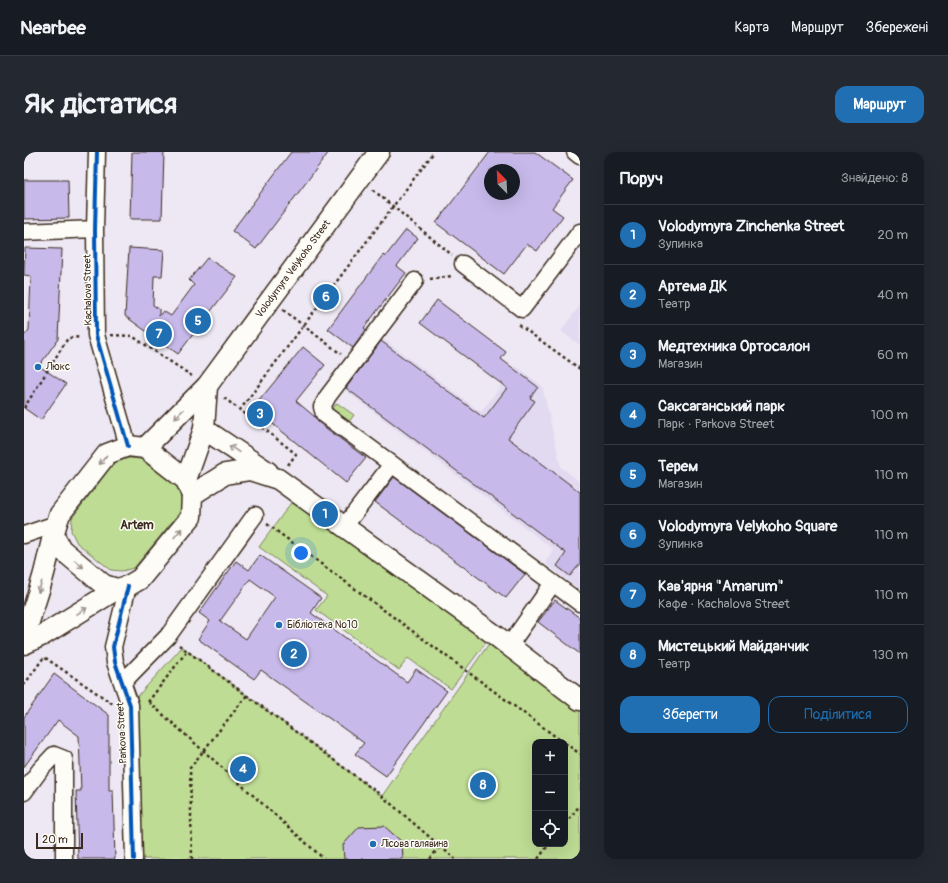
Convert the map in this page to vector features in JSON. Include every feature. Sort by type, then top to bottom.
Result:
[{"type":"main road","name":"Volodymyra Velykoho Street","points":[[137,447],[207,386],[359,179],[373,154]]},
{"type":"main road","points":[[24,644],[43,635],[122,587],[140,579],[191,517],[189,488],[204,429],[207,386]]},
{"type":"main road","points":[[204,429],[278,479],[509,646],[580,700]]},
{"type":"main road","points":[[24,640],[60,514],[107,454],[137,447],[189,488]]},
{"type":"main road","points":[[189,488],[225,474],[250,470],[278,479]]},
{"type":"main road","points":[[55,530],[61,549],[104,585],[122,587]]},
{"type":"street","name":"Kachalova Street","points":[[96,152],[96,335],[137,447]]},
{"type":"street","points":[[575,152],[580,156]]},
{"type":"street","points":[[24,232],[95,229]]},
{"type":"street","points":[[463,264],[522,308],[580,232]]},
{"type":"street","points":[[415,281],[328,396],[322,407],[324,414],[580,603]]},
{"type":"street","points":[[344,527],[392,464]]},
{"type":"street","points":[[123,682],[168,636],[255,515]]},
{"type":"street","points":[[24,535],[55,530]]},
{"type":"street","points":[[509,646],[553,583]]},
{"type":"street","name":"Parkova Street","points":[[122,587],[113,647],[116,662],[130,705],[134,859]]},
{"type":"street","points":[[24,792],[54,755],[64,759],[64,859]]},
{"type":"path","points":[[240,410],[434,152]]},
{"type":"path","points":[[359,179],[394,206],[463,264]]},
{"type":"path","points":[[415,281],[452,276]]},
{"type":"path","points":[[269,300],[354,363]]},
{"type":"path","points":[[24,408],[68,338],[96,335],[132,336],[207,386],[296,454]]},
{"type":"path","points":[[255,515],[559,739]]},
{"type":"path","points":[[168,636],[382,796],[455,859]]},
{"type":"path","points":[[24,684],[44,657],[118,708],[149,702],[187,651]]},
{"type":"path","points":[[192,859],[190,768],[246,695]]},
{"type":"path","points":[[149,702],[324,859]]},
{"type":"path","points":[[568,746],[580,754]]},
{"type":"path","points":[[568,820],[580,804]]},
{"type":"path","points":[[430,859],[440,846]]},
{"type":"path","points":[[538,859],[547,847]]},
{"type":"shaded area","points":[[580,305],[580,345],[561,331]]},
{"type":"shaded area","points":[[379,336],[481,412],[516,366],[542,386],[561,467],[580,482],[580,590],[545,563],[553,549],[341,387]]},
{"type":"green space","points":[[337,403],[354,415],[348,423],[331,411]]},
{"type":"green space","points":[[128,458],[140,459],[178,488],[182,502],[180,512],[134,568],[122,571],[111,570],[77,543],[71,531],[72,518],[114,463]]},
{"type":"green space","points":[[293,500],[487,641],[451,689],[408,658],[399,670],[316,610],[327,596],[259,547]]},
{"type":"green space","points":[[495,635],[580,700],[580,859],[142,859],[137,697],[182,647],[382,796]]},
{"type":"building","points":[[132,152],[164,152],[162,219],[130,219]]},
{"type":"building","points":[[291,152],[329,152],[256,249],[232,231]]},
{"type":"building","points":[[490,152],[535,152],[573,180],[552,208],[563,216],[537,251],[527,244],[504,274],[436,223]]},
{"type":"building","points":[[24,180],[68,180],[69,218],[24,219]]},
{"type":"building","points":[[406,230],[418,238],[397,266],[406,273],[364,328],[366,330],[353,348],[328,329],[383,255],[385,257]]},
{"type":"building","points":[[25,248],[62,249],[58,339],[39,366],[66,384],[41,420],[24,408],[24,336],[29,330],[31,276],[24,275]]},
{"type":"building","points":[[129,248],[164,250],[162,276],[154,276],[153,305],[159,309],[159,316],[163,311],[171,316],[194,285],[189,280],[207,258],[237,277],[178,354],[125,316]]},
{"type":"building","points":[[437,300],[506,352],[501,359],[538,387],[530,398],[535,401],[508,438],[580,492],[580,564],[570,576],[557,566],[566,553],[346,388],[381,341],[484,418],[507,388],[420,323]]},
{"type":"building","points":[[303,347],[325,365],[296,401],[315,417],[318,422],[366,458],[346,483],[253,408]]},
{"type":"building","points":[[394,477],[525,574],[506,598],[375,502]]},
{"type":"building","points":[[260,555],[321,598],[311,613],[407,682],[416,669],[447,691],[386,776],[355,754],[364,743],[261,670],[254,679],[198,639],[210,621],[199,613],[236,561],[249,570]],"holes":[[[250,579],[275,597],[246,639],[220,621]]]},
{"type":"building","points":[[555,600],[580,618],[580,654],[538,622]]},
{"type":"building","points":[[54,674],[109,715],[109,790],[113,790],[115,859],[78,859],[76,791],[81,791],[79,736],[58,720],[24,767],[24,717]]},
{"type":"building","name":"Лісова галявина","points":[[384,826],[402,842],[403,859],[344,859],[343,845],[359,827]]},
{"type":"cycle path","points":[[97,152],[95,229],[96,335],[128,446]]},
{"type":"cycle path","points":[[128,586],[113,647],[115,662],[130,705],[134,859]]},
{"type":"place","name":"Volodymyra Velykoho Square","points":[[326,297]]},
{"type":"place","name":"Терем","points":[[198,321]]},
{"type":"place","name":"Кав'ярня \"Amarum\"","points":[[159,334]]},
{"type":"place","name":"Люкс","points":[[38,367]]},
{"type":"place","name":"Медтехника Ортосалон","points":[[260,414]]},
{"type":"place","name":"Volodymyra Zinchenka Street","points":[[325,514]]},
{"type":"place","name":"Бібліотека №10","points":[[279,625]]},
{"type":"place","name":"Артема ДК","points":[[294,654]]},
{"type":"place","name":"Саксаганський парк","points":[[243,769]]},
{"type":"place","name":"Мистецький Майданчик","points":[[483,785]]},
{"type":"place","name":"Лісова галявина","points":[[373,844]]},
{"type":"district","name":"Artem","points":[[137,525]]}]
